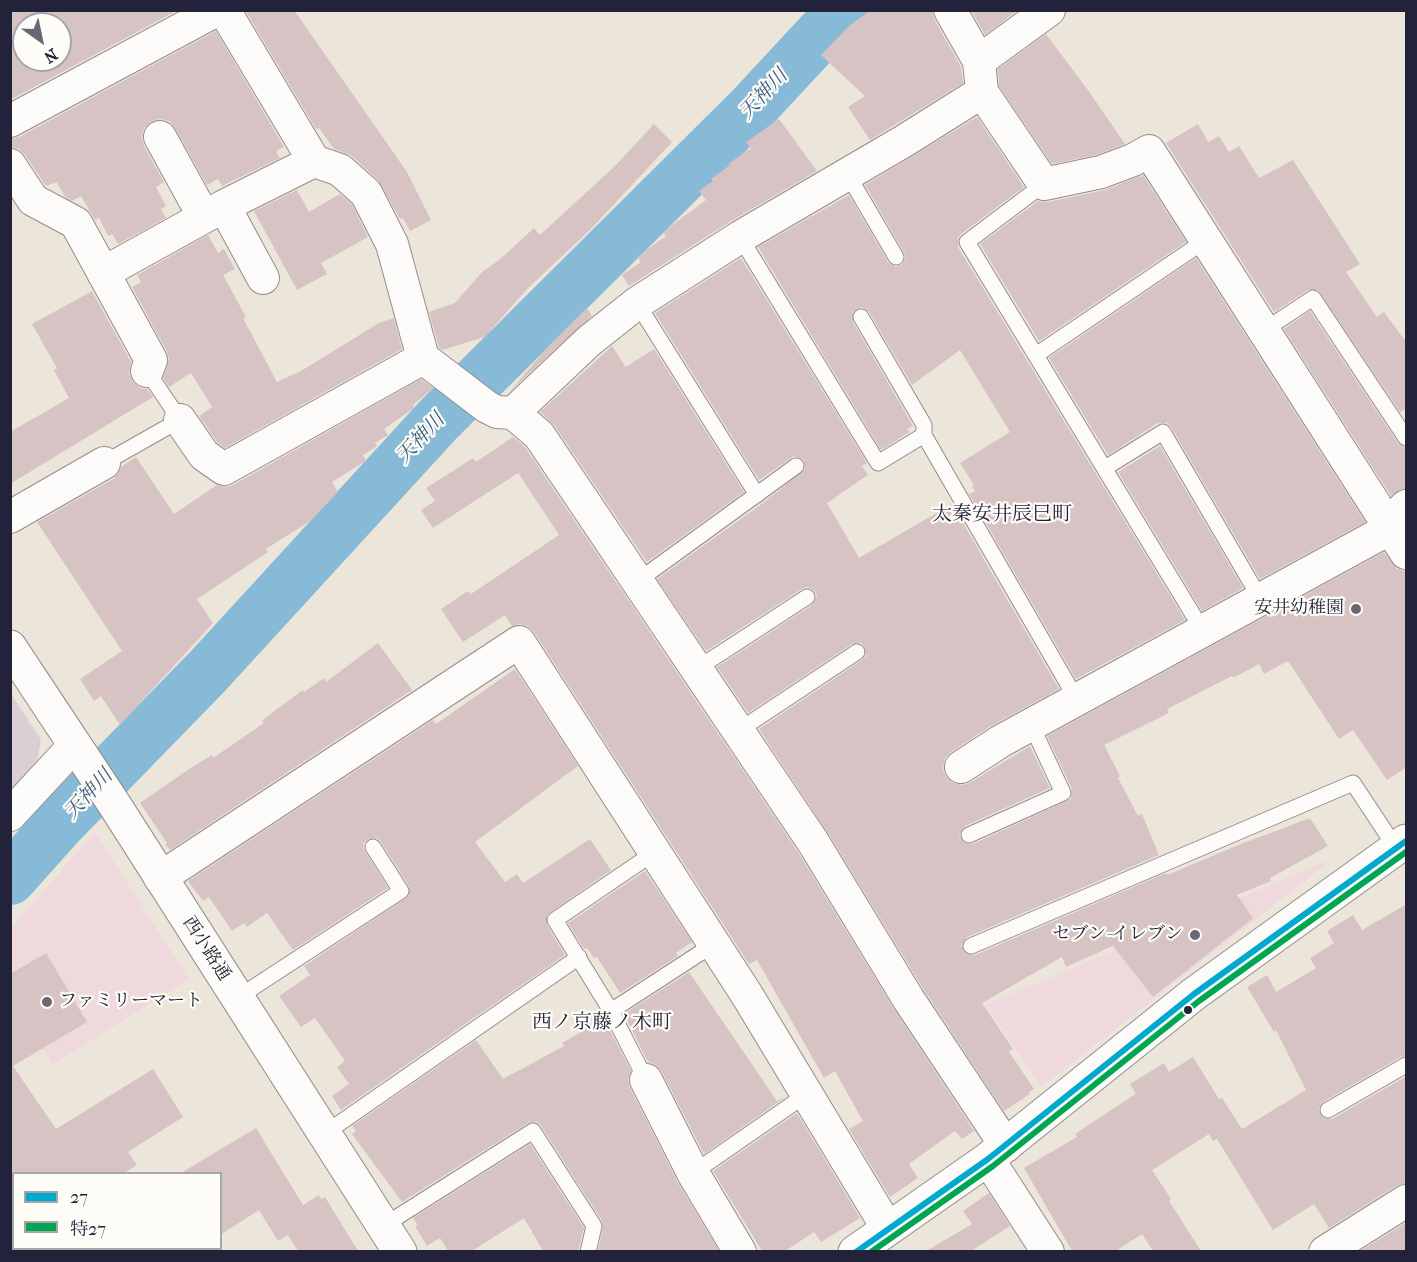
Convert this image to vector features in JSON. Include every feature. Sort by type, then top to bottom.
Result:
[{"type":"street","points":[[10,121],[218,10]]},
{"type":"street","points":[[224,10],[314,161],[340,170],[366,193],[392,244],[423,358],[539,435],[698,668],[813,842],[909,1000],[997,1152],[1048,1251]]},
{"type":"street","points":[[950,10],[979,61],[982,92],[1044,184],[1101,172],[1133,160],[1149,151],[1263,331],[1401,529],[1261,600],[1031,724],[961,767]]},
{"type":"street","points":[[979,61],[1049,10]]},
{"type":"street","points":[[500,410],[637,303],[740,237],[848,175],[982,92]]},
{"type":"street","points":[[160,137],[263,278]]},
{"type":"street","points":[[103,273],[214,212],[314,161]]},
{"type":"street","points":[[10,165],[33,200],[76,223],[151,360],[147,371]]},
{"type":"street","points":[[180,420],[204,455],[224,469],[423,358]]},
{"type":"street","points":[[10,517],[104,463]]},
{"type":"street","points":[[160,878],[519,642],[714,944],[888,1229]]},
{"type":"street","name":"西小路通","points":[[10,647],[114,804],[392,1239]]},
{"type":"street","points":[[10,815],[82,755]]},
{"type":"street","points":[[855,1251],[997,1152],[1194,994],[1401,844]]},
{"type":"street","points":[[646,1080],[693,1173],[740,1251]]},
{"type":"street","points":[[1325,1251],[1407,1201]]},
{"type":"lane","points":[[848,175],[896,258]]},
{"type":"lane","points":[[1044,184],[967,242],[1203,631]]},
{"type":"lane","points":[[740,237],[878,464],[924,435]]},
{"type":"lane","points":[[1036,355],[1206,240]]},
{"type":"lane","points":[[1263,331],[1313,298],[1407,438]]},
{"type":"lane","points":[[637,303],[757,495]]},
{"type":"lane","points":[[861,317],[924,425],[924,435],[1077,700]]},
{"type":"lane","points":[[104,463],[180,420],[147,371]]},
{"type":"lane","points":[[1104,468],[1163,432],[1261,600]]},
{"type":"lane","points":[[639,580],[796,466]]},
{"type":"lane","points":[[698,668],[807,597]]},
{"type":"lane","points":[[738,731],[857,652]]},
{"type":"lane","points":[[969,835],[1066,799],[1031,724]]},
{"type":"lane","points":[[971,946],[1353,783],[1401,844]]},
{"type":"lane","points":[[237,998],[401,891],[374,847]]},
{"type":"lane","points":[[646,1080],[611,1011],[555,920],[655,852]]},
{"type":"lane","points":[[611,1011],[714,944]]},
{"type":"lane","points":[[324,1134],[579,957]]},
{"type":"lane","points":[[1328,1110],[1407,1065]]},
{"type":"lane","points":[[693,1173],[807,1094]]},
{"type":"lane","points":[[392,1239],[533,1131],[594,1226],[588,1251]]},
{"type":"shaded area","points":[[10,692],[41,740],[36,768],[10,796]]},
{"type":"shaded area","points":[[95,832],[189,979],[52,1065],[11,996],[10,929]]},
{"type":"shaded area","points":[[1326,861],[1328,863],[1041,1087],[985,1005]]},
{"type":"building","points":[[10,10],[178,10],[72,67],[72,12],[12,12],[12,72],[62,72],[10,100]]},
{"type":"building","points":[[245,10],[294,10],[407,172],[431,220],[410,231],[403,218],[400,219],[378,180],[352,156],[334,149],[319,128],[316,129]]},
{"type":"building","points":[[871,10],[932,10],[934,19],[961,67],[963,83],[870,140],[848,107],[865,96],[821,55],[850,25]]},
{"type":"building","points":[[971,10],[1018,10],[985,35]]},
{"type":"building","points":[[216,31],[284,147],[276,151],[280,158],[222,186],[218,179],[207,185],[169,121],[160,119],[152,121],[144,128],[142,137],[144,146],[164,182],[156,187],[166,206],[161,209],[166,218],[118,244],[112,234],[108,236],[99,218],[95,220],[81,196],[72,201],[65,197],[57,182],[46,186],[25,155],[19,149],[10,147],[10,139],[19,137]]},
{"type":"building","points":[[1046,34],[1125,144],[1096,155],[1052,164],[999,86],[998,69]]},
{"type":"building","points":[[977,117],[1024,187],[961,234],[958,238],[958,247],[1185,620],[1076,679],[969,494],[975,491],[972,486],[974,485],[960,463],[1010,432],[960,350],[912,385],[869,312],[862,307],[853,312],[853,322],[913,426],[907,429],[910,432],[881,450],[758,247],[849,195],[888,262],[895,267],[901,265],[906,258],[904,252],[865,185]]},
{"type":"building","points":[[779,119],[817,171],[731,221],[629,286],[622,275],[641,262],[637,257],[666,236],[663,232],[706,200],[699,191],[730,165],[728,164],[751,148],[746,142]]},
{"type":"building","points":[[654,124],[672,142],[591,229],[527,289],[485,337],[442,350],[439,347],[429,312],[455,303],[482,272],[499,260],[534,228],[540,235],[615,166]]},
{"type":"building","points":[[1198,124],[1208,142],[1219,136],[1229,152],[1239,146],[1259,178],[1293,160],[1360,264],[1346,272],[1377,317],[1384,312],[1407,343],[1407,408],[1400,412],[1318,290],[1308,290],[1274,312],[1166,143]]},
{"type":"building","points":[[1143,175],[1186,242],[1039,341],[980,244],[1038,201],[1048,202],[1105,190]]},
{"type":"building","points":[[297,190],[309,212],[340,194],[352,204],[368,237],[321,263],[327,274],[297,290],[254,211]]},
{"type":"building","points":[[208,235],[218,253],[224,249],[235,269],[223,275],[277,382],[301,371],[379,323],[394,318],[402,349],[225,448],[217,442],[199,416],[212,407],[191,373],[169,387],[163,378],[169,359],[167,352],[132,287],[141,282],[137,275]]},
{"type":"building","points":[[741,258],[867,463],[862,466],[868,475],[827,503],[859,558],[952,504],[1059,689],[991,726],[945,758],[943,769],[946,777],[953,783],[963,785],[1030,746],[1050,788],[965,826],[959,835],[964,843],[973,844],[1071,799],[1072,789],[1047,736],[1384,552],[1397,569],[1407,571],[1407,767],[1387,780],[1353,730],[1339,739],[1288,661],[1264,674],[1259,664],[1233,678],[1232,676],[1167,709],[1169,713],[1104,745],[1138,816],[1142,814],[1159,855],[967,937],[961,945],[966,954],[975,955],[1166,873],[1167,875],[1310,818],[1328,846],[1270,878],[1271,881],[1237,895],[1253,918],[1153,997],[1113,946],[1066,967],[1062,957],[982,1003],[1013,1049],[1009,1052],[1034,1089],[1004,1111],[924,990],[828,833],[759,729],[862,660],[866,656],[865,647],[861,643],[852,644],[748,713],[717,667],[812,605],[817,597],[815,591],[807,587],[802,589],[706,651],[657,579],[763,503],[805,469],[803,460],[794,456],[759,480],[655,313]]},
{"type":"building","points":[[1196,258],[1365,522],[1260,579],[1171,427],[1167,423],[1158,423],[1108,455],[1049,358]]},
{"type":"building","points":[[92,291],[131,362],[129,374],[133,382],[140,388],[147,389],[153,397],[10,484],[10,432],[69,398],[54,370],[57,368],[32,324]]},
{"type":"building","points":[[587,308],[592,316],[509,392],[547,348]]},
{"type":"building","points":[[1310,311],[1398,443],[1407,449],[1407,489],[1401,489],[1391,496],[1284,329]]},
{"type":"building","points":[[612,346],[626,367],[654,349],[744,492],[647,562],[554,425],[540,412]]},
{"type":"building","points":[[421,379],[433,388],[413,405],[414,408],[384,429],[388,435],[375,443],[377,446],[363,455],[366,461],[332,482],[338,492],[310,521],[266,549],[268,552],[197,599],[213,623],[120,725],[101,696],[94,701],[80,679],[122,651],[37,522],[113,479],[121,467],[136,457],[174,514],[217,485],[224,487],[233,485]]},
{"type":"building","points":[[513,437],[525,447],[798,852],[894,1009],[974,1131],[962,1139],[955,1131],[909,1164],[918,1178],[890,1197],[849,1129],[863,1121],[835,1071],[824,1078],[757,960],[749,964],[534,632],[527,626],[519,624],[512,626],[505,615],[463,642],[441,609],[468,591],[471,594],[559,535],[518,473],[433,528],[421,510],[435,501],[426,488],[473,458],[476,462]]},
{"type":"building","points":[[1160,446],[1243,588],[1202,611],[1118,472]]},
{"type":"building","points":[[378,643],[412,690],[170,850],[140,803],[192,767],[212,755],[213,758],[264,723],[262,721],[303,690],[304,692],[324,678],[326,682]]},
{"type":"building","points":[[515,669],[578,766],[475,842],[505,882],[517,874],[523,883],[590,839],[611,870],[547,915],[547,925],[565,955],[341,1110],[332,1096],[349,1084],[337,1067],[345,1061],[315,1018],[301,1027],[279,996],[310,975],[304,966],[409,896],[409,886],[381,842],[377,838],[368,839],[363,848],[388,888],[293,950],[267,913],[247,927],[244,923],[232,931],[209,897],[203,901],[188,881],[433,720],[436,724]]},
{"type":"building","points":[[645,871],[692,942],[676,953],[678,956],[620,993],[597,957],[594,958],[587,948],[584,949],[568,923]]},
{"type":"building","points":[[1407,904],[1407,1055],[1323,1102],[1318,1109],[1323,1118],[1332,1119],[1407,1076],[1407,1183],[1396,1186],[1329,1228],[1314,1204],[1273,1230],[1217,1139],[1213,1141],[1209,1134],[1152,1170],[1201,1251],[1153,1251],[1142,1234],[1116,1251],[1072,1251],[1024,1168],[1077,1137],[1075,1134],[1136,1094],[1130,1084],[1164,1063],[1169,1072],[1193,1057],[1219,1099],[1222,1098],[1242,1129],[1306,1090],[1276,1030],[1274,1032],[1247,987],[1267,975],[1276,992],[1316,968],[1310,958],[1334,943],[1327,931],[1353,915],[1362,930]]},
{"type":"building","points":[[46,953],[87,1022],[13,1066],[56,1129],[153,1069],[183,1117],[128,1152],[137,1165],[126,1172],[10,1173],[10,974]]},
{"type":"building","points":[[689,972],[777,1101],[787,1096],[704,1154],[662,1072],[656,1065],[648,1062],[624,1014]]},
{"type":"building","points":[[604,1019],[631,1071],[628,1080],[630,1088],[677,1181],[719,1251],[598,1251],[603,1228],[602,1221],[537,1122],[528,1123],[402,1202],[352,1134],[356,1131],[352,1126],[476,1040],[503,1079],[564,1046],[562,1043]]},
{"type":"building","points":[[797,1113],[860,1218],[821,1242],[814,1232],[785,1251],[762,1251],[713,1171]]},
{"type":"building","points":[[256,1128],[303,1205],[319,1195],[321,1199],[325,1197],[358,1251],[298,1251],[288,1235],[278,1241],[259,1210],[222,1234],[222,1172],[183,1172]]},
{"type":"building","points":[[530,1144],[584,1228],[578,1251],[543,1251],[524,1218],[472,1251],[448,1251],[440,1238],[427,1246],[413,1218]]},
{"type":"building","points":[[989,1193],[1010,1226],[971,1251],[926,1251],[972,1224],[963,1211]]},
{"type":"building","points":[[1407,1222],[1407,1251],[1360,1251]]},
{"type":"waterway","name":"天神川","points":[[10,879],[61,822],[208,671],[439,419],[752,108],[843,10]]},
{"type":"transit line","name":"27","points":[[856,1252],[988,1159],[1194,994],[1406,841]]},
{"type":"transit line","name":"特27","points":[[871,1252],[993,1166],[1199,1001],[1406,852]]},
{"type":"place","name":"安井幼稚園","points":[[1356,609]]},
{"type":"place","name":"セブン-イレブン","points":[[1195,935]]},
{"type":"place","name":"ファミリーマート","points":[[47,1002]]},
{"type":"district","name":"太秦安井辰巳町","points":[[1002,515]]},
{"type":"district","name":"西ノ京藤ノ木町","points":[[602,1023]]}]
